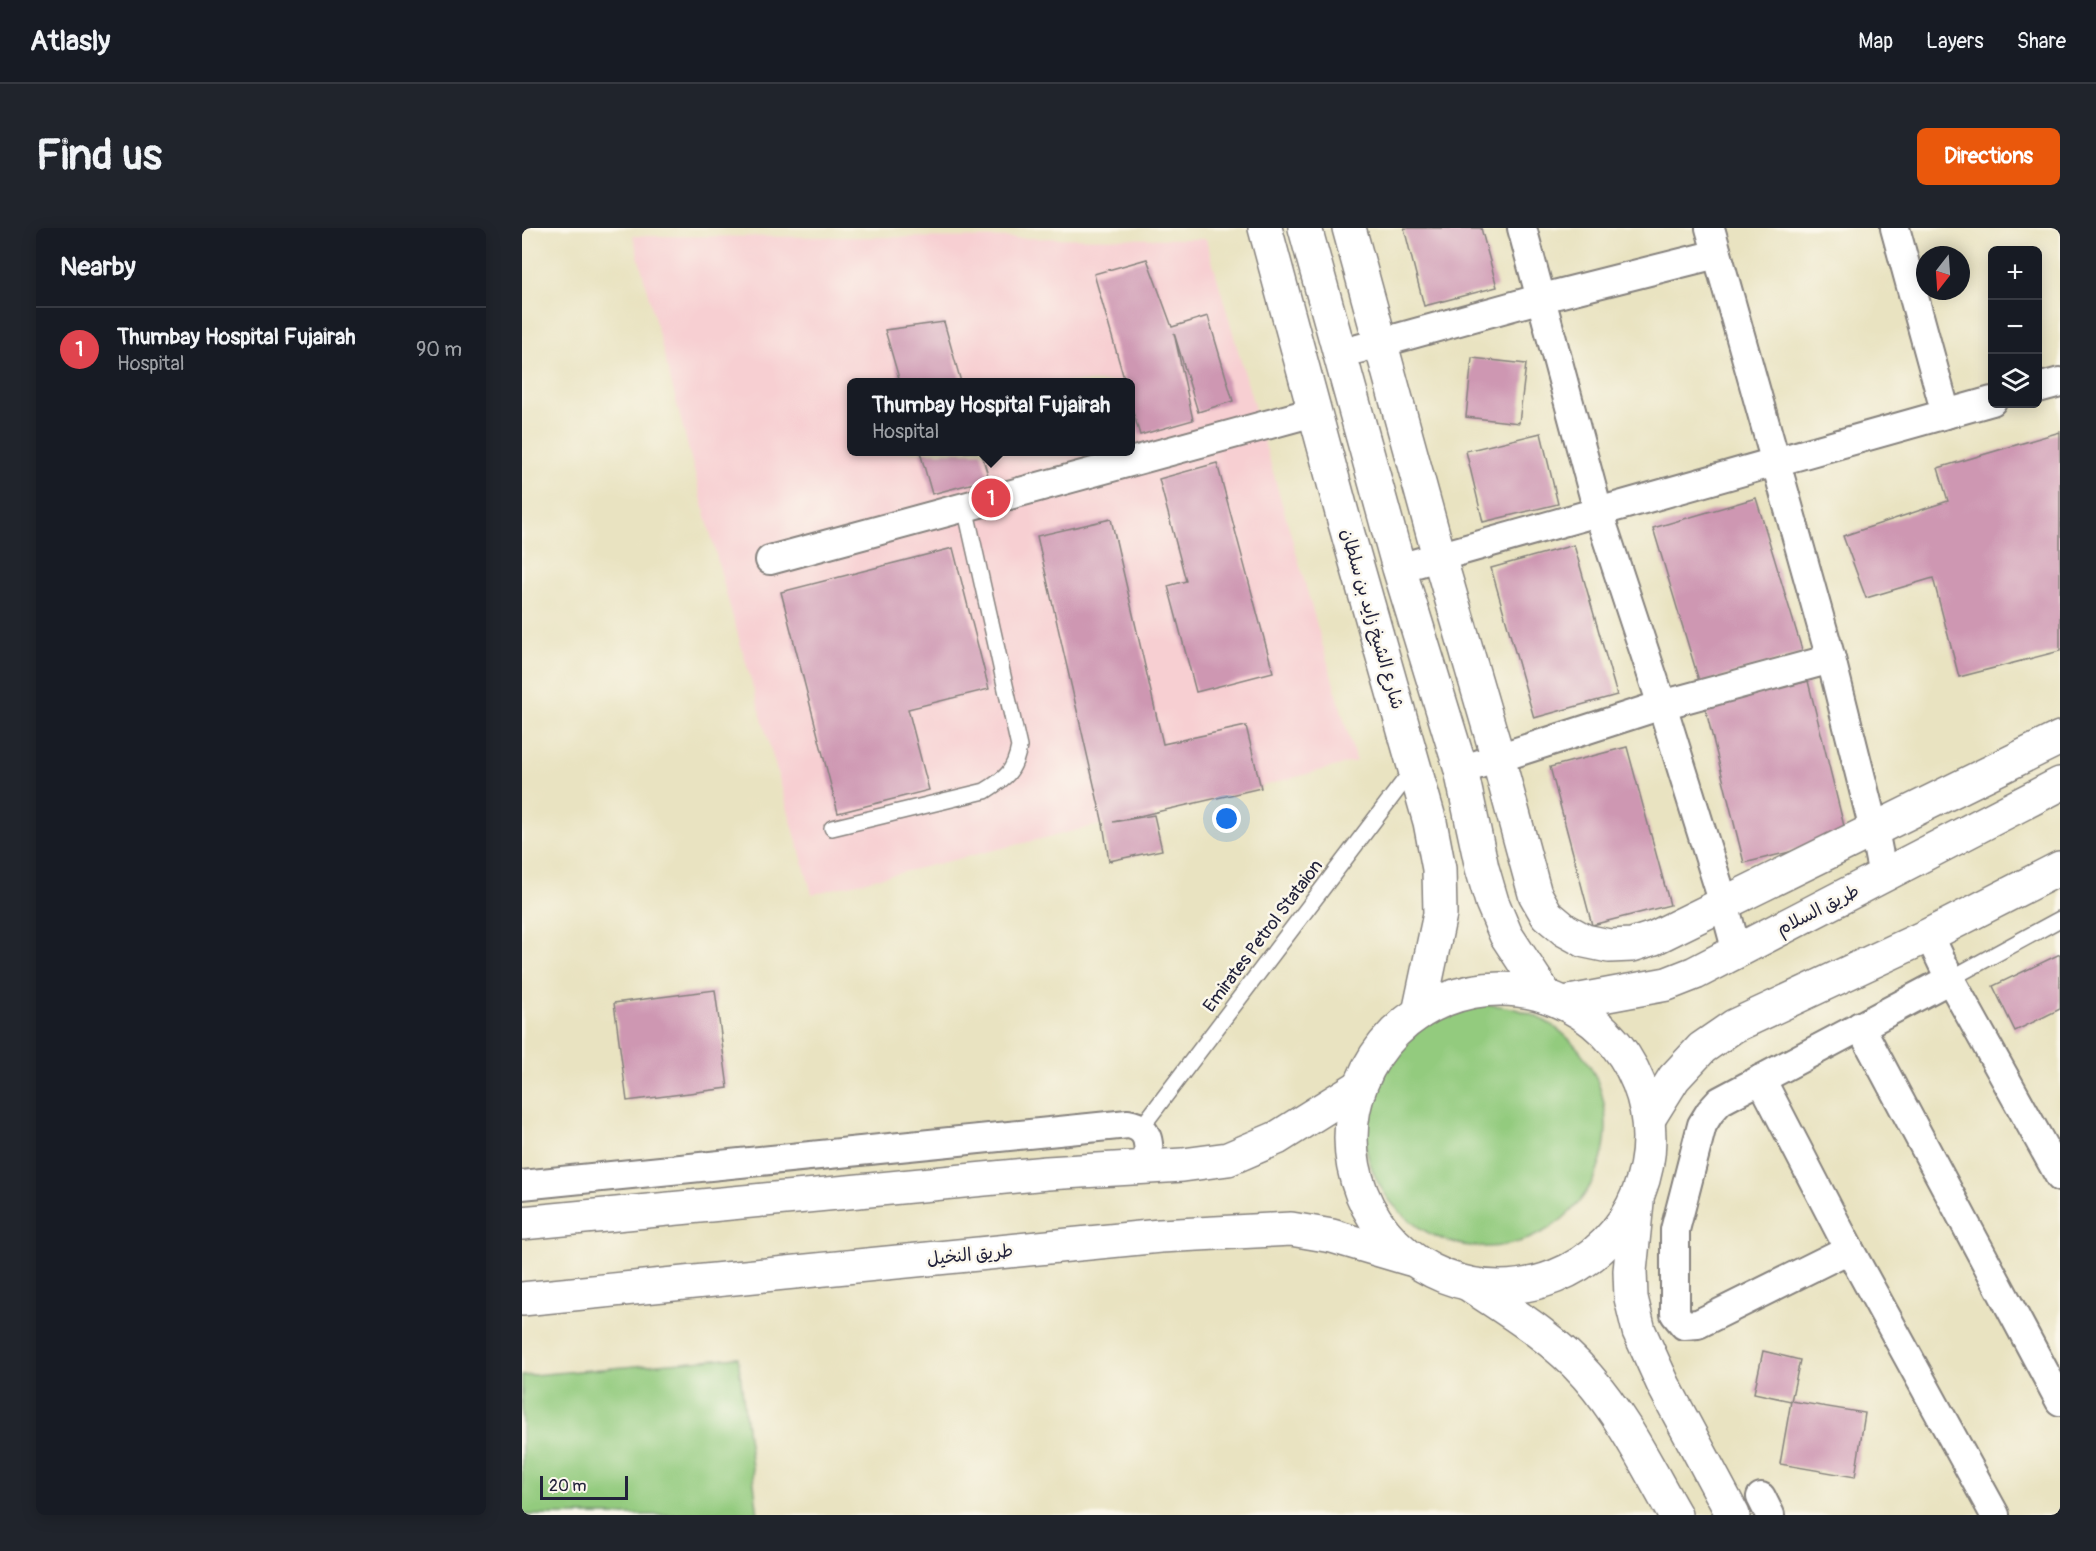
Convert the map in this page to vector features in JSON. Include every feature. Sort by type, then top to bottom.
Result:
[{"type":"main road","name":"شارع الشيخ زايد بن سلطان","points":[[1265,228],[1314,412],[1431,822],[1437,857],[1440,914],[1419,1013]]},
{"type":"main road","points":[[1305,228],[1399,568],[1461,770],[1482,868],[1492,902],[1506,935],[1555,1000]]},
{"type":"main road","points":[[1349,228],[1535,894],[1547,915],[1565,930],[1585,941],[1608,946],[1632,945],[1654,938],[2060,738]]},
{"type":"main road","name":"طريق السلام","points":[[1555,1000],[1667,984],[1695,973],[2060,784]]},
{"type":"main road","points":[[1649,1118],[1674,1078],[1702,1048],[1734,1026],[1929,935],[2060,868]]},
{"type":"main road","points":[[1637,1200],[1609,1242],[1568,1272],[1519,1286],[1468,1284],[1440,1275],[1416,1261],[1386,1234],[1365,1201],[1353,1164],[1351,1124],[1360,1086],[1383,1045],[1419,1013],[1458,995],[1502,989],[1555,1000],[1605,1031],[1634,1071],[1649,1118],[1650,1146],[1646,1174],[1637,1200],[1630,1271],[1631,1299],[1639,1331],[1664,1386],[1732,1515]]},
{"type":"main road","points":[[522,1223],[1035,1174],[1228,1160],[1277,1138],[1360,1086]]},
{"type":"main road","name":"طريق النخيل","points":[[522,1299],[1125,1239],[1239,1230],[1291,1229],[1332,1236],[1416,1261]]},
{"type":"main road","points":[[1468,1284],[1527,1323],[1587,1375],[1615,1413],[1675,1515]]},
{"type":"street","points":[[1522,228],[1598,511],[1662,705],[1737,952]]},
{"type":"street","points":[[1895,228],[1946,414]]},
{"type":"street","points":[[1340,354],[1542,298],[1714,241],[1831,659],[1874,830],[1883,876]]},
{"type":"street","points":[[2042,387],[2060,382]]},
{"type":"street","points":[[1399,568],[1988,402]]},
{"type":"street","points":[[770,560],[1314,412]]},
{"type":"street","points":[[1461,770],[1662,705],[1831,659]]},
{"type":"street","points":[[1929,935],[1950,979],[2060,1177]]},
{"type":"street","points":[[1849,1249],[1698,1324],[1684,1324],[1675,1314],[1675,1230],[1702,1125],[1710,1112],[1720,1101],[1950,979]]},
{"type":"street","points":[[1860,1026],[2060,1401]]},
{"type":"street","points":[[1761,1079],[1849,1249],[1995,1515]]},
{"type":"street","points":[[522,1185],[1128,1124],[1141,1128],[1149,1139],[1148,1167]]},
{"type":"lane","points":[[832,828],[985,790],[1003,780],[1016,764],[1019,747],[965,507]]},
{"type":"lane","name":"Emirates Petrol Stataion","points":[[1141,1128],[1414,767]]},
{"type":"lane","points":[[1950,979],[2060,919]]},
{"type":"shaded area","points":[[633,236],[1206,239],[1356,761],[1154,815],[1103,824],[812,894],[726,593]]},
{"type":"green space","points":[[1473,1005],[1497,1005],[1520,1010],[1542,1019],[1571,1040],[1586,1059],[1597,1080],[1604,1102],[1606,1126],[1604,1150],[1597,1172],[1586,1193],[1571,1212],[1542,1233],[1520,1242],[1497,1247],[1473,1247],[1450,1242],[1428,1233],[1408,1220],[1391,1203],[1378,1183],[1369,1161],[1364,1138],[1364,1114],[1369,1091],[1378,1069],[1391,1049],[1408,1032],[1428,1019],[1450,1010]]},
{"type":"green space","points":[[738,1357],[758,1515],[522,1515],[522,1376]]},
{"type":"building","points":[[1404,228],[1481,228],[1497,287],[1424,306]]},
{"type":"building","points":[[1147,259],[1172,327],[1208,316],[1233,401],[1198,412],[1174,333],[1193,420],[1140,435],[1135,418],[1135,378],[1124,378],[1094,274]]},
{"type":"building","points":[[944,322],[960,378],[899,378],[885,330]]},
{"type":"building","points":[[1472,358],[1526,364],[1519,423],[1466,417]]},
{"type":"building","points":[[2060,432],[2060,651],[1959,677],[1933,578],[1866,598],[1843,536],[1948,501],[1938,468]]},
{"type":"building","points":[[1541,433],[1558,504],[1483,522],[1466,451]]},
{"type":"building","points":[[921,456],[982,456],[989,479],[932,494]]},
{"type":"building","points":[[1217,463],[1273,672],[1196,692],[1168,586],[1186,581],[1159,479]]},
{"type":"building","points":[[1756,498],[1803,653],[1700,684],[1653,528]]},
{"type":"building","points":[[1111,519],[1163,744],[1246,726],[1261,788],[1113,822],[1154,815],[1162,850],[1109,861],[1103,824],[1037,536]]},
{"type":"building","points":[[1574,545],[1617,695],[1534,718],[1491,568]]},
{"type":"building","points":[[953,548],[989,689],[908,709],[929,790],[838,813],[781,592]]},
{"type":"building","points":[[1808,681],[1847,838],[1744,863],[1705,707]]},
{"type":"building","points":[[1627,747],[1670,905],[1592,925],[1550,767]]},
{"type":"building","points":[[2060,954],[2060,1009],[2015,1031],[1993,986]]},
{"type":"building","points":[[715,990],[728,1088],[627,1101],[614,1003]]},
{"type":"building","points":[[1763,1351],[1800,1360],[1791,1401],[1754,1393]]},
{"type":"building","points":[[1791,1401],[1865,1413],[1855,1477],[1780,1464]]},
{"type":"place","name":"Thumbay Hospital Fujairah","points":[[991,498]]}]
